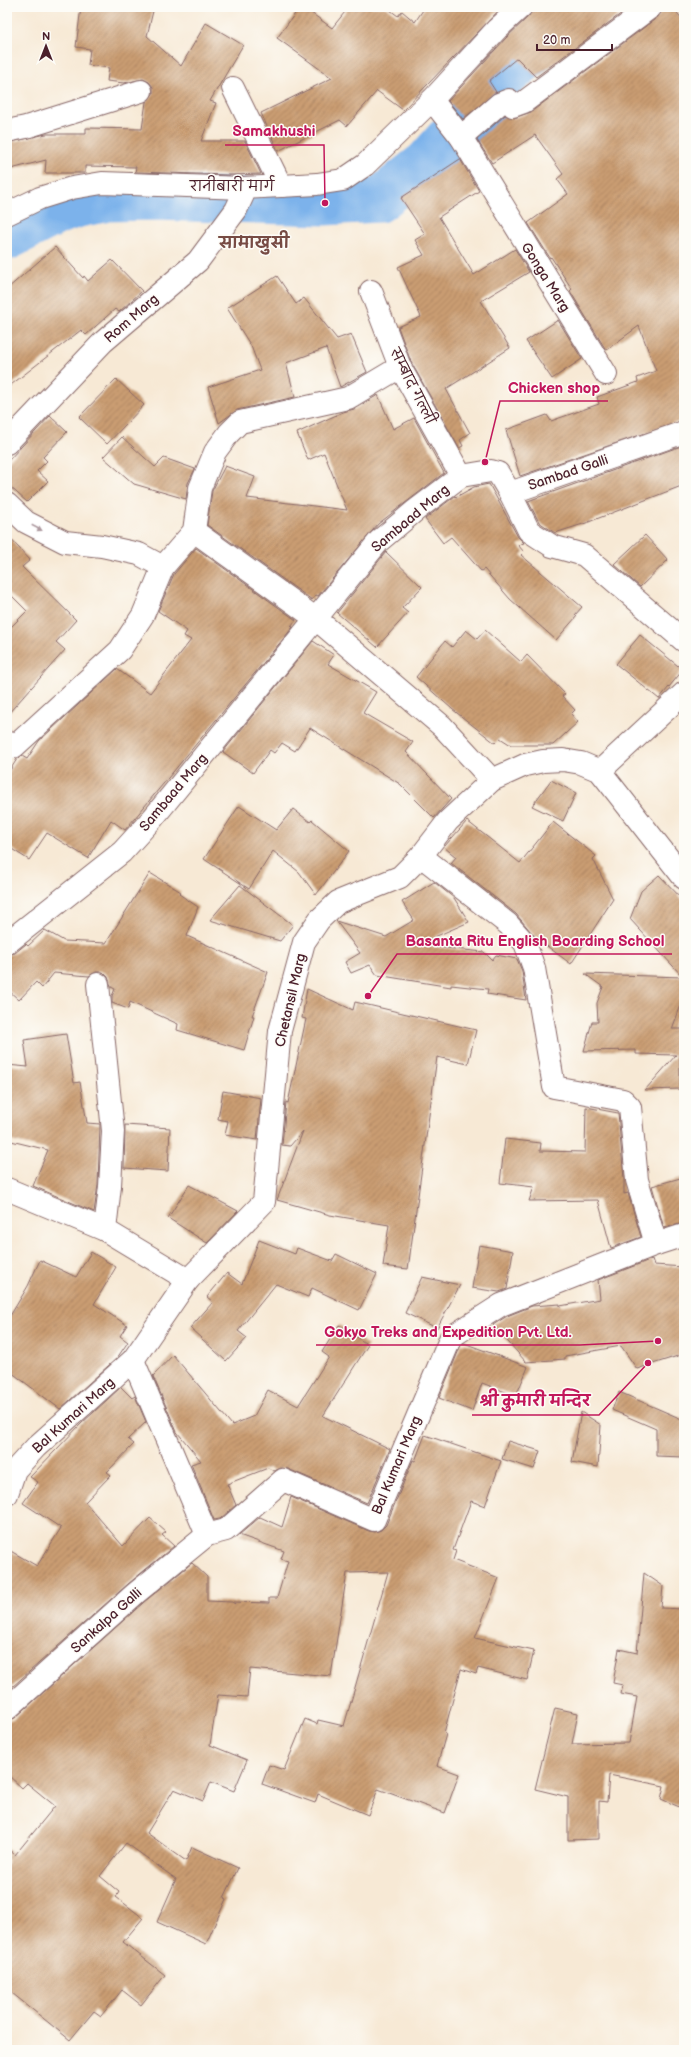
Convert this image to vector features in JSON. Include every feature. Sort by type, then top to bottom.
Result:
[{"type":"street","name":"रानीबारी मार्ग","points":[[7,214],[40,198],[72,188],[102,183],[241,197],[281,186],[317,184],[342,180],[365,165],[432,100],[497,29],[521,7]]},
{"type":"street","points":[[455,129],[499,104],[509,100],[513,106],[524,102],[651,7]]},
{"type":"street","points":[[233,88],[281,186]]},
{"type":"street","points":[[7,131],[26,127],[141,91]]},
{"type":"street","name":"Gonga Marg","points":[[432,100],[455,129],[606,374]]},
{"type":"street","name":"Rom Marg","points":[[7,443],[103,342],[198,261],[241,197]]},
{"type":"street","name":"सम्बाद गल्ली","points":[[371,291],[400,367],[461,476]]},
{"type":"street","points":[[10,744],[120,650],[143,615],[164,567],[194,531],[200,488],[215,452],[228,433],[240,422],[348,398],[400,367]]},
{"type":"street","name":"Sambad Galli","points":[[461,476],[491,472],[498,473],[510,493],[684,432]]},
{"type":"street","name":"Sambaad Marg","points":[[7,943],[122,852],[153,818],[379,541],[416,510],[461,476]]},
{"type":"street","points":[[510,493],[529,531],[552,546],[584,555],[684,641]]},
{"type":"street","points":[[7,504],[26,522],[65,542],[102,546],[139,554],[164,567]]},
{"type":"street","points":[[194,531],[315,618],[442,726],[492,780]]},
{"type":"street","points":[[684,693],[600,771],[677,855],[684,878]]},
{"type":"street","name":"Chetansil Marg","points":[[188,1280],[264,1202],[280,1031],[304,942],[319,920],[338,902],[400,877],[421,856],[448,821],[492,780],[525,765],[543,761],[563,760],[582,763],[600,771]]},
{"type":"street","points":[[421,856],[508,924],[525,943],[534,968],[554,1087],[623,1100],[630,1107],[637,1180],[656,1244]]},
{"type":"street","points":[[98,984],[113,1131],[110,1186],[105,1230]]},
{"type":"street","points":[[7,1189],[105,1230],[188,1280]]},
{"type":"street","name":"Bal Kumari Marg","points":[[207,1535],[226,1530],[283,1480],[374,1520],[451,1337],[501,1305],[656,1244],[684,1235]]},
{"type":"street","name":"Bal Kumari Marg","points":[[7,1494],[15,1470],[36,1447],[133,1360],[188,1280]]},
{"type":"street","points":[[133,1360],[207,1535]]},
{"type":"street","name":"Sankalpa Galli","points":[[7,1709],[136,1593],[207,1535]]},
{"type":"building","points":[[81,7],[154,7],[147,36],[181,66],[206,23],[243,45],[210,101],[216,103],[201,141],[245,141],[261,174],[228,175],[135,172],[136,167],[85,166],[85,173],[45,173],[46,160],[7,170],[7,143],[46,134],[86,134],[86,128],[142,129],[146,102],[153,94],[153,87],[149,82],[143,79],[124,83],[107,81],[109,68],[88,65],[90,49],[76,47]]},
{"type":"building","points":[[300,7],[303,7],[332,28],[349,7],[386,7],[398,16],[402,11],[415,22],[425,7],[502,7],[403,110],[377,91],[347,126],[340,120],[278,151],[261,113],[332,78],[277,38]]},
{"type":"building","points":[[533,7],[630,7],[536,77],[517,58],[489,81],[496,92],[463,119],[448,101],[506,38],[529,16]]},
{"type":"building","points":[[663,7],[672,7],[684,21],[684,420],[520,476],[506,430],[547,415],[551,421],[599,404],[597,397],[638,382],[637,378],[656,371],[639,326],[606,350],[570,291],[572,289],[528,223],[568,194],[557,179],[563,174],[535,135],[492,163],[477,140],[505,115],[514,118],[531,112],[658,17]]},
{"type":"building","points":[[460,159],[479,191],[439,217],[474,275],[515,249],[529,272],[481,301],[510,348],[446,389],[470,433],[460,440],[463,446],[459,448],[411,362],[398,327],[421,317],[398,267],[424,255],[415,240],[425,234],[401,198]]},
{"type":"building","points":[[55,247],[83,278],[84,276],[88,281],[112,260],[142,291],[119,312],[115,309],[86,335],[81,330],[7,388],[7,289]]},
{"type":"building","points":[[277,276],[296,304],[304,298],[337,339],[351,334],[367,372],[340,387],[326,348],[286,363],[295,397],[237,410],[219,423],[208,387],[260,370],[251,346],[227,308]]},
{"type":"building","points":[[558,320],[582,359],[552,379],[526,341]]},
{"type":"building","points":[[116,379],[144,405],[107,444],[79,417]]},
{"type":"building","points":[[378,395],[393,429],[414,418],[444,473],[378,524],[318,596],[316,595],[312,600],[207,525],[212,491],[225,466],[255,477],[247,498],[347,510],[324,453],[308,460],[297,433],[343,412],[354,409]]},
{"type":"building","points":[[50,416],[67,432],[43,457],[47,461],[37,471],[48,481],[27,502],[7,484],[7,462]]},
{"type":"building","points":[[122,437],[155,467],[164,458],[195,469],[188,483],[186,499],[134,484],[103,457]]},
{"type":"building","points":[[684,445],[684,485],[586,523],[555,533],[539,522],[528,501]]},
{"type":"building","points":[[489,484],[518,537],[524,543],[518,545],[524,552],[521,555],[582,607],[575,615],[577,616],[556,640],[510,599],[484,569],[481,571],[451,537],[443,543],[425,519],[455,496],[456,497],[474,487]]},
{"type":"building","points":[[7,535],[30,560],[22,567],[76,620],[56,642],[65,650],[7,715],[7,631],[27,611],[7,591]]},
{"type":"building","points":[[645,535],[668,560],[640,587],[614,564]]},
{"type":"building","points":[[196,548],[296,620],[291,626],[293,627],[125,830],[111,820],[88,858],[47,833],[29,860],[7,846],[7,775],[17,759],[22,756],[27,759],[39,741],[117,669],[150,693],[191,640],[184,636],[187,631],[158,611],[174,574]]},
{"type":"building","points":[[386,552],[422,587],[402,608],[408,613],[377,647],[337,613]]},
{"type":"building","points":[[466,630],[477,639],[485,630],[521,662],[527,655],[565,694],[562,696],[575,710],[571,714],[578,722],[553,745],[511,745],[500,738],[495,743],[452,709],[416,677],[445,641],[452,647]]},
{"type":"building","points":[[640,635],[683,670],[659,699],[616,664]]},
{"type":"building","points":[[313,641],[334,655],[328,664],[376,692],[363,713],[413,742],[406,752],[451,799],[434,818],[400,784],[310,728],[295,751],[282,743],[274,753],[270,750],[253,773],[223,752]]},
{"type":"building","points":[[551,780],[576,793],[563,821],[532,806]]},
{"type":"building","points":[[239,806],[276,830],[293,809],[310,822],[312,820],[349,851],[316,895],[299,872],[273,851],[249,889],[204,859]]},
{"type":"building","points":[[467,821],[520,863],[553,822],[596,856],[593,859],[613,899],[571,964],[536,938],[516,914],[451,863],[456,857],[444,847]]},
{"type":"building","points":[[150,873],[181,892],[179,894],[198,907],[187,936],[268,972],[252,1016],[254,1016],[244,1050],[177,1030],[178,1024],[130,1002],[128,1009],[112,1003],[112,996],[115,989],[111,987],[108,977],[103,972],[96,972],[89,976],[54,973],[42,988],[36,982],[19,1000],[7,989],[7,955],[15,953],[26,944],[28,946],[45,930],[64,941],[106,943]]},
{"type":"building","points":[[659,875],[684,901],[684,997],[672,1029],[684,1029],[684,1055],[680,1055],[680,1089],[645,1090],[676,1055],[636,1054],[636,1050],[584,1051],[592,1022],[598,1022],[597,1003],[603,987],[585,974],[683,977],[630,919],[641,891]]},
{"type":"building","points":[[434,882],[454,898],[469,922],[416,945],[484,952],[492,960],[496,955],[517,959],[522,971],[526,1000],[487,994],[488,989],[451,985],[451,987],[377,975],[370,965],[351,973],[345,962],[360,953],[336,921],[386,937],[414,920],[402,902]]},
{"type":"building","points":[[240,885],[293,925],[280,941],[210,920]]},
{"type":"building","points":[[307,989],[353,1010],[355,1002],[476,1030],[468,1064],[437,1057],[408,1269],[383,1266],[389,1225],[330,1215],[277,1200],[303,1131],[290,1146],[282,1145],[286,1102],[288,1103],[306,1019],[302,1018]]},
{"type":"building","points":[[66,1034],[74,1083],[80,1082],[87,1123],[100,1124],[98,1185],[94,1212],[33,1186],[48,1150],[7,1140],[7,1065],[28,1067],[24,1040]]},
{"type":"building","points":[[223,1091],[261,1098],[257,1140],[225,1135],[228,1121],[218,1119]]},
{"type":"building","points":[[586,1107],[618,1113],[624,1194],[628,1193],[641,1237],[611,1248],[598,1200],[529,1201],[534,1187],[500,1183],[505,1139],[541,1143],[540,1151],[585,1152]]},
{"type":"building","points":[[125,1125],[170,1128],[168,1171],[124,1168]]},
{"type":"building","points":[[684,1177],[684,1223],[664,1228],[652,1186]]},
{"type":"building","points":[[189,1185],[238,1211],[207,1243],[168,1218]]},
{"type":"building","points":[[259,1240],[295,1254],[297,1248],[332,1261],[336,1254],[377,1274],[359,1310],[312,1288],[308,1297],[276,1284],[238,1331],[247,1338],[226,1361],[190,1328],[213,1302],[207,1297],[227,1273],[242,1284]]},
{"type":"building","points":[[479,1245],[513,1251],[507,1289],[499,1292],[472,1288]]},
{"type":"building","points":[[91,1252],[116,1267],[94,1304],[127,1325],[120,1336],[128,1342],[117,1358],[60,1409],[7,1369],[7,1321],[28,1286],[40,1260],[76,1277]]},
{"type":"building","points":[[652,1259],[654,1265],[684,1267],[684,1354],[637,1369],[621,1346],[565,1356],[565,1359],[526,1362],[493,1325],[507,1316],[532,1306],[560,1304],[560,1306],[600,1299],[598,1280]]},
{"type":"building","points":[[422,1277],[460,1285],[437,1328],[405,1313]]},
{"type":"building","points":[[339,1325],[368,1345],[323,1416],[390,1449],[367,1503],[288,1469],[281,1468],[274,1471],[268,1468],[227,1484],[236,1505],[220,1519],[214,1520],[191,1464],[201,1461],[177,1432],[153,1376],[173,1355],[232,1425],[254,1416],[268,1390],[298,1406],[329,1357],[322,1352]]},
{"type":"building","points":[[464,1343],[528,1367],[516,1396],[482,1383],[472,1411],[439,1398],[461,1345]]},
{"type":"building","points":[[121,1387],[132,1398],[135,1396],[146,1422],[128,1439],[134,1444],[107,1472],[111,1475],[85,1502],[123,1546],[150,1518],[166,1532],[162,1535],[174,1546],[128,1584],[12,1687],[7,1681],[7,1549],[37,1566],[61,1528],[23,1503],[38,1482],[30,1477],[81,1424]]},
{"type":"building","points":[[619,1392],[684,1420],[684,1457],[656,1456],[656,1429],[612,1410]]},
{"type":"building","points":[[581,1412],[601,1425],[598,1467],[572,1462]]},
{"type":"building","points":[[425,1435],[501,1461],[485,1506],[471,1501],[453,1550],[456,1551],[453,1560],[499,1578],[475,1638],[534,1651],[527,1680],[478,1668],[476,1674],[461,1669],[437,1766],[459,1774],[445,1813],[378,1789],[368,1815],[318,1794],[315,1803],[262,1784],[269,1765],[284,1770],[305,1719],[317,1724],[318,1720],[344,1726],[388,1572],[347,1573],[331,1676],[250,1669],[247,1697],[218,1695],[210,1745],[247,1760],[234,1791],[211,1782],[203,1801],[174,1789],[147,1833],[186,1861],[192,1847],[238,1868],[224,1898],[226,1899],[206,1944],[157,1922],[176,1879],[126,1843],[100,1876],[119,1892],[116,1897],[143,1918],[123,1942],[165,1975],[141,2005],[122,1990],[101,2016],[94,2011],[70,2040],[7,1989],[7,1848],[15,1855],[55,1806],[27,1783],[22,1788],[7,1774],[7,1721],[15,1718],[144,1602],[192,1563],[207,1577],[207,1601],[232,1602],[235,1604],[234,1602],[269,1603],[269,1598],[277,1598],[288,1561],[281,1559],[284,1551],[239,1535],[260,1517],[282,1527],[291,1497],[369,1531],[375,1532],[381,1530],[386,1525]]},
{"type":"building","points":[[508,1441],[540,1451],[534,1469],[502,1459]]},
{"type":"building","points":[[644,1573],[663,1586],[661,1608],[684,1609],[684,1809],[661,1799],[664,1786],[609,1775],[607,1802],[599,1801],[599,1839],[568,1840],[568,1797],[535,1789],[555,1708],[578,1713],[572,1744],[629,1743],[637,1697],[621,1694],[623,1685],[613,1683],[619,1649],[637,1653]]},
{"type":"waterway","points":[[7,238],[58,212],[79,205],[109,199],[153,198],[325,203],[379,200],[426,163],[448,138],[482,110],[502,79],[584,7]]},
{"type":"place","name":"Samakhushi","points":[[325,203]]},
{"type":"place","name":"Chicken shop","points":[[485,462]]},
{"type":"place","name":"Basanta Ritu English Boarding School","points":[[368,996]]},
{"type":"place","name":"Gokyo Treks and Expedition Pvt. Ltd.","points":[[658,1341]]},
{"type":"place","name":"श्री कुमारी मन्दिर","points":[[648,1363]]},
{"type":"district","name":"सामाखुसी","points":[[254,243]]}]
